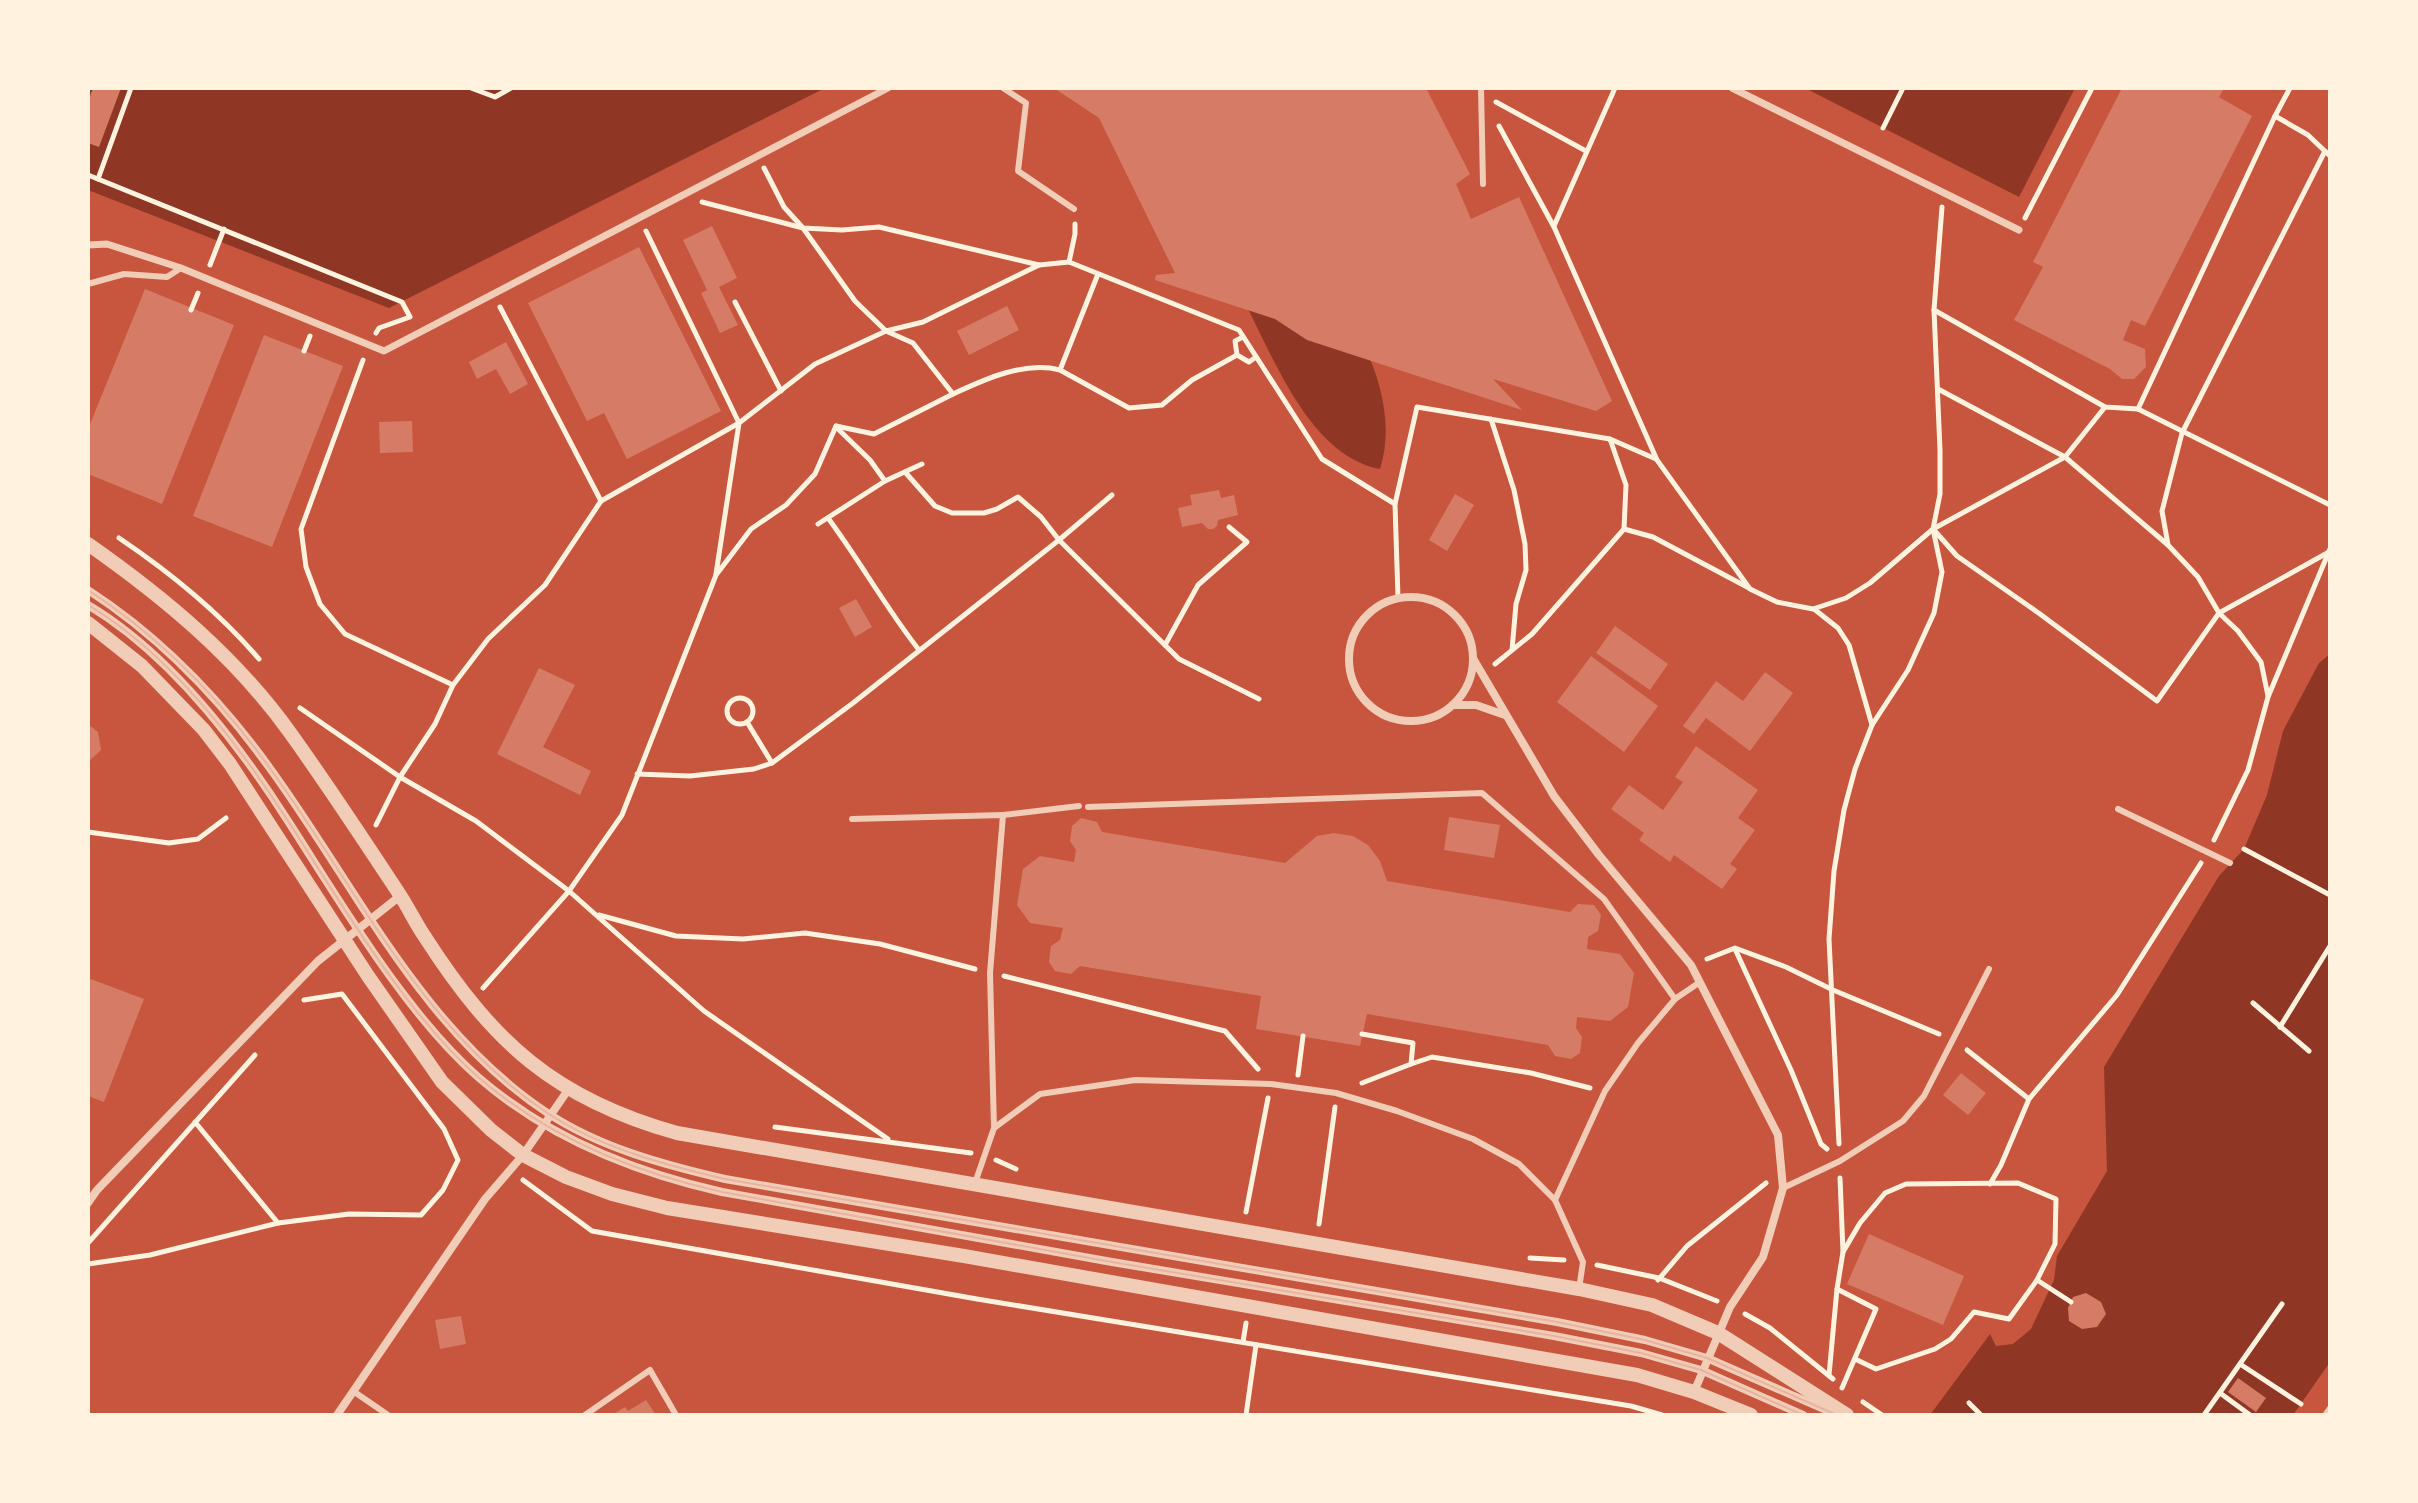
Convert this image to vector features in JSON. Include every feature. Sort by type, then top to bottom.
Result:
[{"type":"street","points":[[88,245],[107,244],[181,268],[384,351],[888,88]]},
{"type":"street","points":[[1732,88],[2019,230]]},
{"type":"street","points":[[88,544],[154,592],[231,661],[290,733],[469,998],[517,1052],[568,1090],[634,1121],[677,1133],[1579,1289],[1652,1305],[1718,1333],[1847,1415]]},
{"type":"street","points":[[88,590],[147,633],[193,677],[234,723],[269,767],[369,919],[461,1037],[498,1074],[551,1115],[587,1134],[638,1155],[725,1179],[1557,1322],[1645,1340],[1707,1358],[1837,1415]]},
{"type":"street","points":[[1417,596],[1436,601],[1453,612],[1465,627],[1474,660],[1464,692],[1453,705],[1436,716],[1415,721],[1394,719],[1375,710],[1360,695],[1351,676],[1349,656],[1353,636],[1363,618],[1379,605],[1398,598],[1417,596]]},
{"type":"street","points":[[88,605],[139,642],[225,731],[259,776],[358,928],[417,1010],[450,1049],[508,1101],[582,1146],[675,1181],[722,1192],[1641,1353],[1701,1370],[1803,1415]]},
{"type":"street","points":[[88,623],[142,666],[204,730],[230,764],[420,1054],[442,1082],[482,1122],[523,1155],[566,1177],[612,1194],[667,1208],[1637,1375],[1694,1392],[1751,1415]]},
{"type":"street","points":[[1474,660],[1554,796],[1691,965],[1778,1135],[1783,1188],[1763,1257],[1730,1307],[1694,1392]]},
{"type":"street","points":[[1453,705],[1476,705],[1505,715]]},
{"type":"street","points":[[88,1203],[93,1188],[318,961],[400,896]]},
{"type":"street","points":[[337,1415],[485,1199],[523,1155],[568,1090]]},
{"type":"street","points":[[2326,1415],[2330,1409]]},
{"type":"lane","points":[[1003,88],[1026,103],[1018,171],[1074,209]]},
{"type":"lane","points":[[1481,91],[1483,184]]},
{"type":"lane","points":[[88,284],[124,274],[167,277],[181,268]]},
{"type":"lane","points":[[1088,807],[1482,793],[1604,899],[1675,999]]},
{"type":"lane","points":[[852,819],[1003,815],[1079,806]]},
{"type":"lane","points":[[2118,809],[2209,850],[2230,863]]},
{"type":"lane","points":[[975,1183],[994,1128],[990,973],[1003,815]]},
{"type":"lane","points":[[1783,1188],[1840,1161],[1903,1121],[1924,1096],[1989,969]]},
{"type":"lane","points":[[1555,1200],[1605,1091],[1638,1043],[1675,999],[1700,982]]},
{"type":"lane","points":[[994,1128],[1040,1094],[1135,1080],[1271,1084],[1336,1093],[1473,1139],[1519,1164],[1555,1200],[1583,1262],[1579,1289]]},
{"type":"lane","points":[[585,1415],[650,1370],[676,1415]]},
{"type":"lane","points":[[353,1391],[388,1415]]},
{"type":"path","points":[[98,179],[131,88]]},
{"type":"path","points":[[471,88],[495,97],[511,88]]},
{"type":"path","points":[[1554,227],[1615,88]]},
{"type":"path","points":[[1883,128],[1903,88]]},
{"type":"path","points":[[2019,230],[2092,88]]},
{"type":"path","points":[[2138,409],[2290,88]]},
{"type":"path","points":[[1481,91],[1586,151]]},
{"type":"path","points":[[1481,91],[1554,227],[1657,460],[1750,589]]},
{"type":"path","points":[[2168,545],[2162,511],[2182,433],[2327,153],[2308,135],[2275,116]]},
{"type":"path","points":[[758,156],[784,207],[803,228],[855,301],[886,331],[913,343],[953,394]]},
{"type":"path","points":[[88,175],[402,302],[410,317],[379,328],[368,345],[301,529],[306,567],[320,604],[345,634],[453,685]]},
{"type":"path","points":[[1829,1376],[1843,1252],[1829,939],[1834,871],[1844,810],[1855,769],[1872,725],[1908,670],[1934,613],[1942,572],[1933,529],[1940,494],[1934,310],[1943,194]]},
{"type":"path","points":[[678,196],[803,228],[842,230],[879,227],[1039,265],[1069,262],[1239,330],[1322,459],[1395,504]]},
{"type":"path","points":[[1069,262],[1075,234],[1074,209]]},
{"type":"path","points":[[469,998],[485,987],[569,891],[622,815],[716,575],[739,423],[639,216]]},
{"type":"path","points":[[205,277],[224,229]]},
{"type":"path","points":[[376,825],[400,777],[435,724],[453,685],[488,639],[545,585],[601,501],[739,423],[815,364],[886,331],[923,322],[1039,265]]},
{"type":"path","points":[[1060,370],[1098,274]]},
{"type":"path","points":[[493,294],[601,501]]},
{"type":"path","points":[[735,302],[781,391]]},
{"type":"path","points":[[1934,310],[2105,407],[2138,409],[2330,505]]},
{"type":"path","points":[[1237,355],[1235,341],[1243,337]]},
{"type":"path","points":[[836,426],[874,434],[979,381],[1013,371],[1049,367],[1129,408],[1162,405],[1192,380],[1237,355]]},
{"type":"path","points":[[1237,355],[1249,362],[1256,357]]},
{"type":"path","points":[[1937,389],[2065,457],[2168,545],[2198,577],[2219,613],[2238,631],[2261,662],[2268,697]]},
{"type":"path","points":[[1398,598],[1395,504],[1417,407],[1610,439],[1657,460]]},
{"type":"path","points":[[1813,609],[1846,598],[1870,583],[1933,529],[2065,457],[2105,407]]},
{"type":"path","points":[[1491,419],[1514,490],[1525,544],[1526,570],[1516,604],[1512,651]]},
{"type":"path","points":[[716,575],[751,529],[786,505],[815,474],[836,426]]},
{"type":"path","points":[[836,426],[870,460],[885,481]]},
{"type":"path","points":[[1482,675],[1532,634],[1624,529],[1626,485],[1610,439]]},
{"type":"path","points":[[818,524],[885,481],[922,464]]},
{"type":"path","points":[[905,472],[935,506],[952,513],[984,513],[1018,497],[1179,659],[1259,699]]},
{"type":"path","points":[[637,774],[690,776],[754,769],[772,763],[1059,540],[1112,495]]},
{"type":"path","points":[[828,518],[860,560],[888,610],[919,650]]},
{"type":"path","points":[[1165,645],[1198,585],[1247,542],[1229,527]]},
{"type":"path","points":[[1624,529],[1653,537],[1777,602],[1813,609],[1838,628],[1849,645],[1872,725]]},
{"type":"path","points":[[1933,529],[1957,556],[2157,701],[2219,613],[2330,550]]},
{"type":"path","points":[[108,531],[168,570],[217,614],[262,662]]},
{"type":"path","points":[[1990,1184],[2029,1099],[2117,995],[2209,850],[2248,770],[2268,697],[2330,550]]},
{"type":"path","points":[[290,696],[308,721]]},
{"type":"path","points":[[743,698],[752,706],[752,715],[747,722],[739,723],[729,717],[728,709],[734,699],[743,698]]},
{"type":"path","points":[[300,708],[400,777],[476,821],[599,915],[704,1011],[890,1140]]},
{"type":"path","points":[[747,722],[772,763]]},
{"type":"path","points":[[368,812],[383,836]]},
{"type":"path","points":[[88,832],[169,843],[198,839],[226,818]]},
{"type":"path","points":[[2244,849],[2330,895]]},
{"type":"path","points":[[599,915],[676,936],[743,939],[805,933],[880,944],[1225,1031],[1271,1084],[1246,1212]]},
{"type":"path","points":[[2280,1027],[2330,946]]},
{"type":"path","points":[[1691,965],[1735,948],[1939,1034]]},
{"type":"path","points":[[1735,948],[1821,1144],[1840,1161]]},
{"type":"path","points":[[477,975],[494,997]]},
{"type":"path","points":[[88,1264],[150,1255],[278,1223],[349,1214],[421,1215],[443,1190],[458,1160],[444,1129],[342,994],[305,999],[295,1010]]},
{"type":"path","points":[[2253,1003],[2309,1051]]},
{"type":"path","points":[[1362,1034],[1413,1043],[1411,1064]]},
{"type":"path","points":[[1296,1087],[1303,1036]]},
{"type":"path","points":[[88,1243],[265,1044]]},
{"type":"path","points":[[1967,1050],[2029,1099]]},
{"type":"path","points":[[1319,1225],[1336,1093],[1432,1057],[1531,1073],[1605,1091]]},
{"type":"path","points":[[195,1122],[278,1223]]},
{"type":"path","points":[[769,1126],[983,1155],[1029,1174]]},
{"type":"path","points":[[511,1169],[592,1231],[949,1294],[1631,1406],[1662,1415]]},
{"type":"path","points":[[1655,1289],[1659,1278],[1687,1246],[1783,1170]]},
{"type":"path","points":[[1843,1252],[1860,1223],[1885,1193],[1906,1184],[2018,1183],[2056,1199],[2055,1244],[2037,1280],[2009,1319],[1974,1312],[1951,1339],[1935,1349],[1876,1369],[1855,1359]]},
{"type":"path","points":[[1231,1209],[1261,1215]]},
{"type":"path","points":[[1308,1223],[1334,1227]]},
{"type":"path","points":[[1523,1258],[1552,1258]]},
{"type":"path","points":[[2037,1280],[2071,1302]]},
{"type":"path","points":[[1837,1289],[1876,1309],[1842,1388]]},
{"type":"path","points":[[2204,1415],[2282,1304]]},
{"type":"path","points":[[1246,1415],[1256,1345]]},
{"type":"path","points":[[2240,1364],[2301,1404]]},
{"type":"path","points":[[2220,1393],[2250,1415]]},
{"type":"path","points":[[1969,1403],[1981,1415]]},
{"type":"shaded area","points":[[88,88],[825,88],[389,308],[88,190]]},
{"type":"shaded area","points":[[1805,88],[2075,88],[2019,197]]},
{"type":"shaded area","points":[[1325,267],[1362,339],[1380,390],[1385,416],[1385,442],[1380,469],[1356,461],[1334,446],[1315,426],[1283,378],[1246,305]]},
{"type":"shaded area","points":[[2330,654],[2330,1362],[2293,1415],[1930,1415],[1990,1334],[1996,1346],[2013,1344],[2031,1329],[2054,1280],[2057,1256],[2107,1171],[2104,1067],[2219,876],[2244,849],[2267,795],[2283,731],[2319,663]]},
{"type":"building","points":[[93,88],[121,88],[99,147],[88,143],[88,102]]},
{"type":"building","points":[[1054,88],[1426,88],[1470,174],[1456,184],[1471,219],[1519,197],[1612,401],[1596,411],[1493,379],[1522,410],[1307,340],[1275,319],[1155,280],[1156,275],[1175,273],[1099,118]]},
{"type":"building","points":[[2122,88],[2224,88],[2219,97],[2252,116],[2145,326],[2131,320],[2123,340],[2145,349],[2146,367],[2134,379],[2122,379],[2110,369],[2014,320],[2043,267],[2033,262]]},
{"type":"building","points":[[712,226],[737,278],[719,287],[738,325],[720,333],[701,293],[707,290],[683,240]]},
{"type":"building","points":[[639,247],[721,411],[627,459],[604,413],[587,421],[528,303]]},
{"type":"building","points":[[145,289],[234,325],[162,504],[88,474],[88,429]]},
{"type":"building","points":[[1007,306],[1019,330],[969,355],[957,331]]},
{"type":"building","points":[[264,335],[343,366],[272,547],[193,516]]},
{"type":"building","points":[[506,342],[528,384],[510,394],[496,369],[477,379],[469,362]]},
{"type":"building","points":[[412,421],[413,452],[380,453],[379,422]]},
{"type":"building","points":[[1219,490],[1221,498],[1234,495],[1238,515],[1218,520],[1213,529],[1202,523],[1182,527],[1178,508],[1192,505],[1190,495]]},
{"type":"building","points":[[1455,494],[1474,505],[1447,551],[1429,540]]},
{"type":"building","points":[[856,599],[872,627],[855,637],[839,608]]},
{"type":"building","points":[[1615,626],[1668,664],[1650,690],[1596,653]]},
{"type":"building","points":[[1591,656],[1658,706],[1624,752],[1557,702]]},
{"type":"building","points":[[539,668],[575,685],[543,747],[591,771],[580,795],[497,754]]},
{"type":"building","points":[[1765,672],[1793,693],[1750,751],[1706,718],[1694,734],[1683,726],[1716,681],[1743,701]]},
{"type":"building","points":[[88,724],[98,732],[101,750],[88,762]]},
{"type":"building","points":[[1696,746],[1758,790],[1738,818],[1755,830],[1730,864],[1737,869],[1722,889],[1674,855],[1670,862],[1639,840],[1644,833],[1611,809],[1629,785],[1663,810],[1683,782],[1675,777]]},
{"type":"building","points":[[1449,817],[1500,825],[1494,858],[1444,850]]},
{"type":"building","points":[[1081,818],[1097,822],[1102,832],[1285,863],[1317,836],[1334,833],[1353,836],[1368,845],[1380,861],[1387,881],[1570,912],[1578,904],[1594,905],[1601,915],[1598,931],[1588,937],[1587,949],[1620,954],[1634,973],[1628,1007],[1610,1021],[1577,1017],[1576,1028],[1582,1037],[1580,1053],[1571,1059],[1555,1056],[1548,1045],[1367,1014],[1360,1046],[1256,1029],[1261,996],[1080,966],[1071,974],[1055,971],[1049,962],[1051,946],[1060,940],[1063,928],[1030,923],[1017,905],[1023,869],[1040,856],[1074,862],[1076,850],[1070,841],[1072,826]]},
{"type":"building","points":[[88,978],[144,999],[104,1102],[88,1096]]},
{"type":"building","points":[[1961,1073],[1986,1093],[1968,1115],[1943,1095]]},
{"type":"building","points":[[1869,1234],[1964,1276],[1943,1325],[1847,1284]]},
{"type":"building","points":[[2086,1293],[2101,1302],[2106,1314],[2097,1327],[2082,1329],[2069,1321],[2068,1308],[2073,1297]]},
{"type":"building","points":[[461,1316],[466,1344],[440,1349],[435,1320]]},
{"type":"building","points":[[2238,1378],[2266,1398],[2256,1412],[2228,1392]]},
{"type":"building","points":[[646,1400],[656,1415],[612,1415],[625,1407],[628,1411]]},
{"type":"tram line","points":[[88,590],[164,648],[230,717],[301,813],[394,954],[464,1042],[504,1080],[549,1114],[590,1137],[657,1161],[725,1179],[1557,1322],[1645,1340],[1707,1358],[1837,1415]]},
{"type":"tram line","points":[[88,605],[146,648],[174,674],[224,731],[268,791],[376,956],[425,1022],[451,1051],[505,1098],[592,1150],[656,1174],[722,1192],[1641,1353],[1701,1370],[1803,1415]]}]
